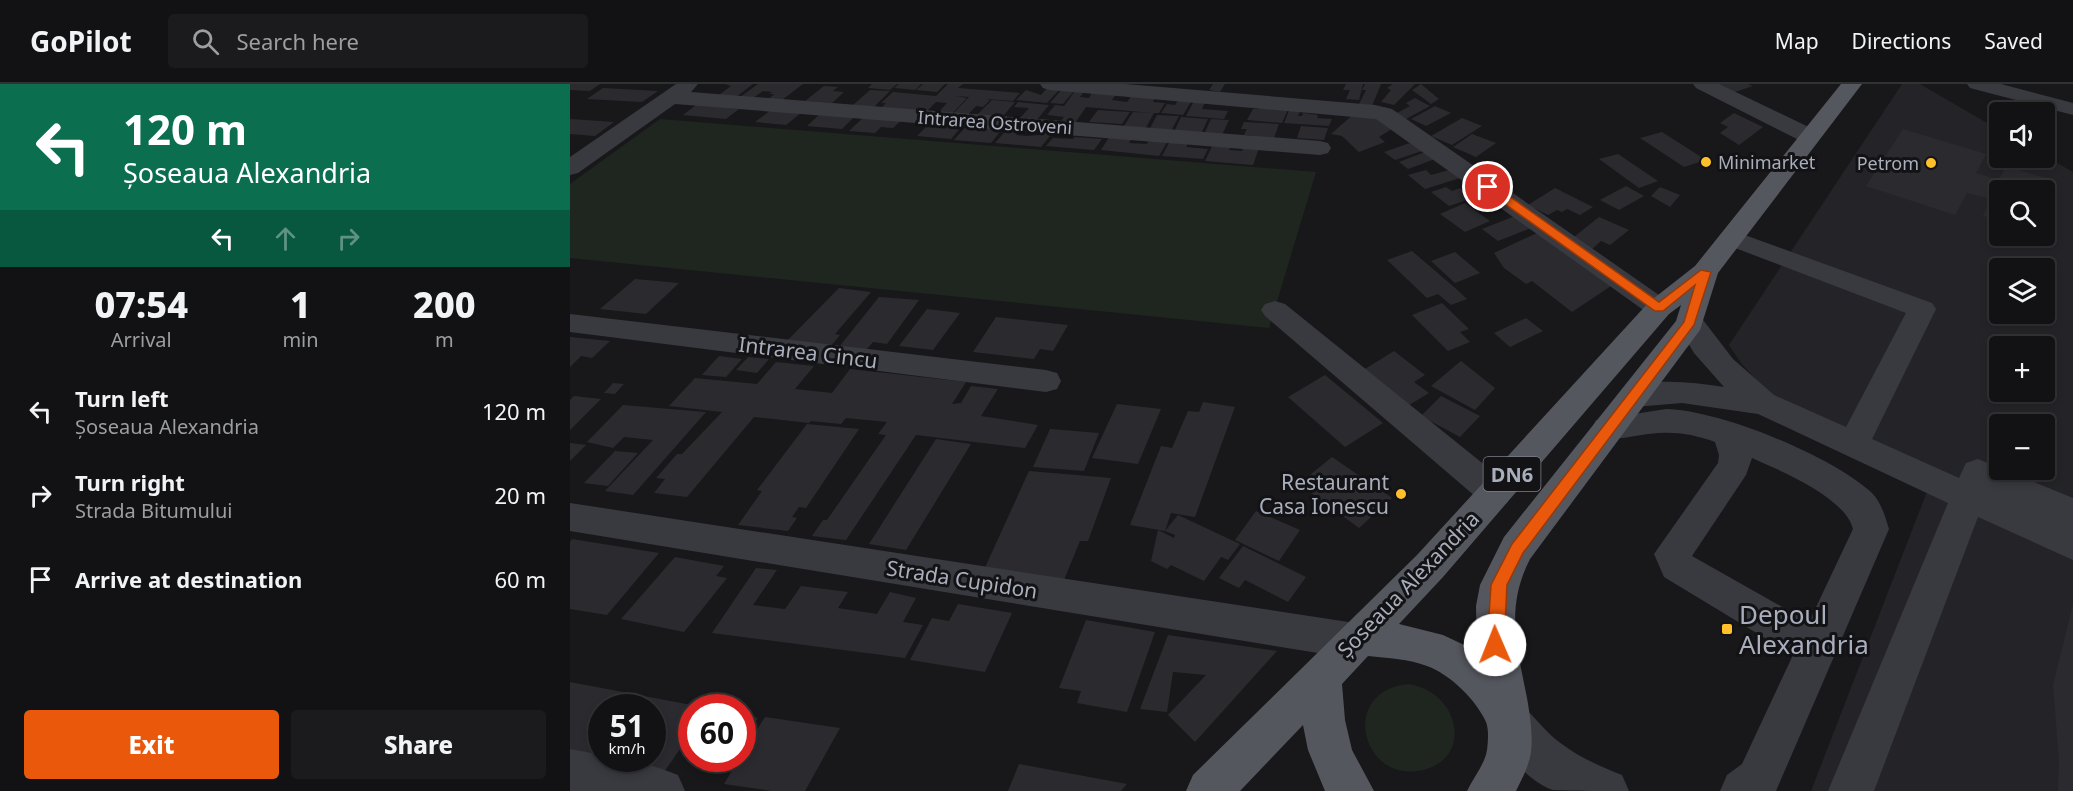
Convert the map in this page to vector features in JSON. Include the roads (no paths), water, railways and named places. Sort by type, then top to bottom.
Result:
[{"type":"main road","name":"Șoseaua Alexandria","points":[[1209,791],[1321,674],[1430,566],[1659,308],[1705,272],[1846,86]]},
{"type":"main road","name":"Șoseaua Alexandria","points":[[1508,735],[1495,645],[1499,585],[1517,548],[1690,323],[1705,272]]},
{"type":"main road","points":[[1357,639],[1411,642],[1458,660],[1494,697],[1508,735],[1499,778],[1490,791]]},
{"type":"main road","points":[[1321,674],[1323,720],[1328,748],[1339,773],[1351,791]]},
{"type":"street","points":[[570,168],[689,84]]},
{"type":"street","points":[[1050,84],[1364,110],[1384,114],[1659,308]]},
{"type":"street","points":[[1703,84],[1809,136]]},
{"type":"street","points":[[1977,84],[2073,109]]},
{"type":"street","name":"Intrarea Ostroveni","points":[[671,97],[1320,148]]},
{"type":"street","points":[[1731,238],[1922,309],[1853,445]]},
{"type":"street","points":[[1275,310],[1495,493]]},
{"type":"street","name":"Intrarea Cincu","points":[[570,323],[1046,381]]},
{"type":"street","points":[[1690,323],[1698,337],[1726,372],[1764,404],[2073,545]]},
{"type":"street","points":[[1634,396],[1682,392],[1764,404]]},
{"type":"street","points":[[1608,428],[1670,420],[1703,424],[1834,484],[1860,504],[1869,518],[1871,529],[1758,780],[1743,791]]},
{"type":"street","points":[[1729,434],[1736,455],[1734,466],[1672,554],[1673,560],[1677,566],[1817,648]]},
{"type":"street","points":[[1851,791],[1978,472],[2073,514]]},
{"type":"street","name":"Strada Cupidon","points":[[570,517],[1357,639]]},
{"type":"street","points":[[1508,735],[1561,791]]},
{"type":"street","points":[[1508,735],[1522,739],[1539,756],[1606,791]]},
{"type":"street","points":[[570,771],[662,791]]},
{"type":"place","name":"Minimarket","points":[[1706,162]]},
{"type":"place","name":"Petrom","points":[[1931,163]]},
{"type":"place","name":"Restaurant Casa Ionescu","points":[[1401,494]]},
{"type":"place","name":"Depoul Alexandria","points":[[1727,629]]}]
